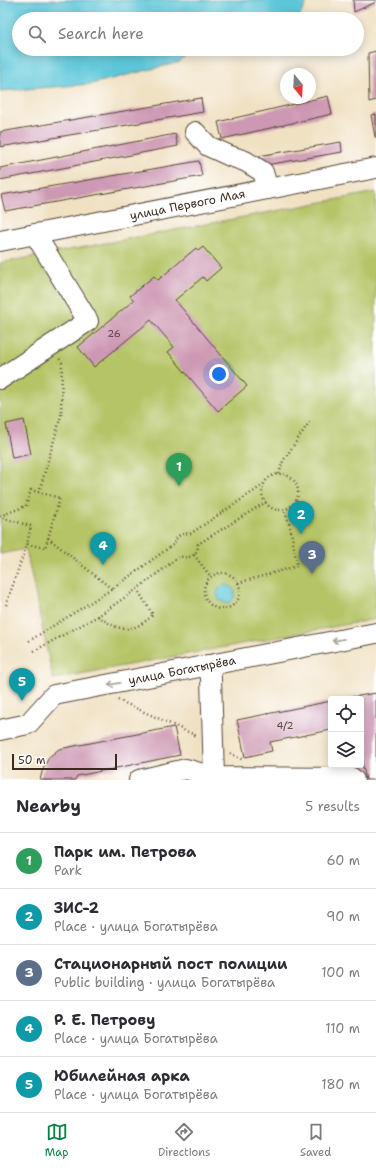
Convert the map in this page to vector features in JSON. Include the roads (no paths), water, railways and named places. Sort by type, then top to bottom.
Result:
[{"type":"street","points":[[194,132],[208,146],[245,161],[262,172],[268,189]]},
{"type":"street","name":"улица Первого Мая","points":[[0,241],[376,168]]},
{"type":"street","points":[[0,379],[88,321],[35,234]]},
{"type":"street","name":"улица Богатырёва","points":[[0,730],[28,724],[54,695],[376,633]]},
{"type":"street","points":[[208,665],[211,678],[214,777]]},
{"type":"street","points":[[139,780],[186,769],[214,777],[352,778],[354,780]]},
{"type":"water","points":[[0,0],[308,0],[302,12],[12,12],[12,56],[188,56],[180,62],[91,84],[0,91]]},
{"type":"water","points":[[226,585],[232,588],[235,594],[232,600],[226,603],[220,600],[217,594],[220,588]]},
{"type":"place","name":"Парк им. Петрова","points":[[179,486]]},
{"type":"place","name":"ЗИС-2","points":[[301,534]]},
{"type":"place","name":"Р. Е. Петрову","points":[[103,565]]},
{"type":"place","name":"Стационарный пост полиции","points":[[312,574]]},
{"type":"place","name":"Юбилейная арка","points":[[22,701]]}]
